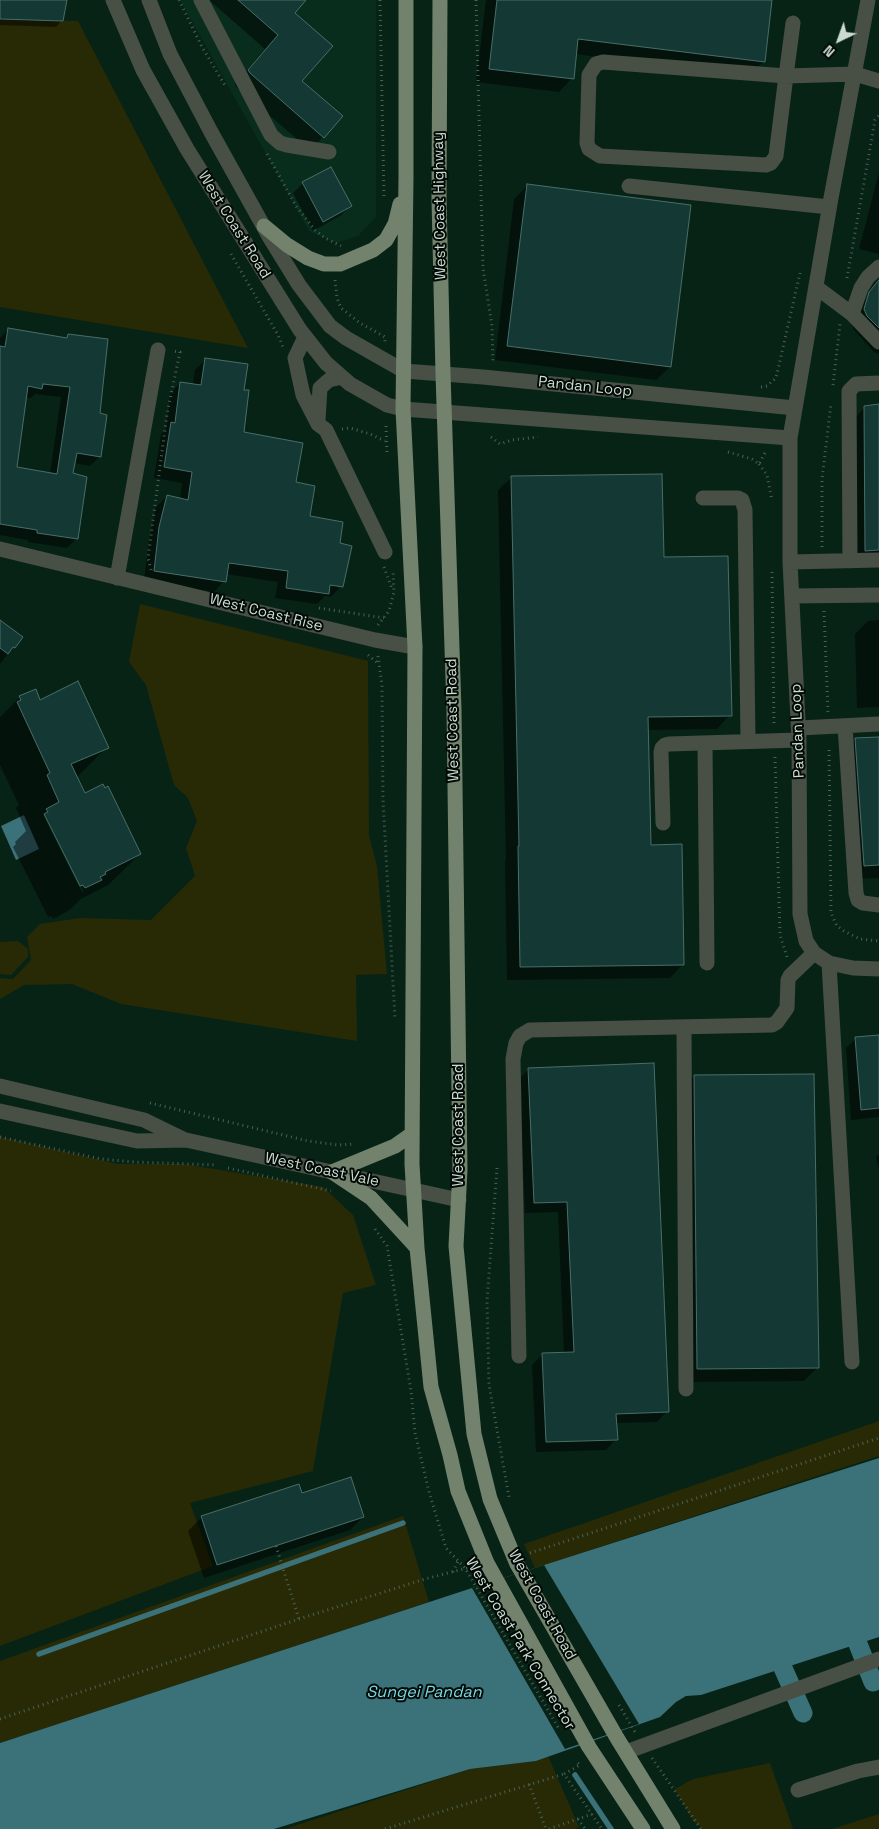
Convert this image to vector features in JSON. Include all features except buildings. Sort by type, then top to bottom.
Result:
[{"type":"main road","points":[[403,409],[406,0]]},
{"type":"main road","name":"West Coast Highway","points":[[440,0],[439,190],[444,411]]},
{"type":"main road","points":[[264,226],[308,258],[324,264],[340,264],[373,250],[386,240],[395,224],[406,177]]},
{"type":"main road","name":"West Coast Road","points":[[403,409],[415,646],[412,1134],[417,1248],[431,1387],[458,1491],[489,1567],[589,1747],[643,1829]]},
{"type":"main road","name":"West Coast Road","points":[[444,411],[454,709],[460,1170],[456,1246],[474,1434],[490,1498],[517,1564],[617,1738],[673,1829]]},
{"type":"main road","points":[[332,1172],[395,1146],[412,1134]]},
{"type":"main road","points":[[332,1172],[371,1198],[417,1248]]},
{"type":"street","name":"West Coast Road","points":[[113,0],[143,70],[187,149],[305,337],[326,362],[350,384],[386,405],[403,409],[444,411]]},
{"type":"street","name":"West Coast Road","points":[[149,0],[170,54],[211,132],[294,278],[330,326],[346,338],[404,371]]},
{"type":"street","points":[[201,0],[272,135],[280,143],[329,152]]},
{"type":"street","name":"Pandan Loop","points":[[814,953],[806,941],[800,914],[799,734],[790,562],[790,438],[829,207],[868,0]]},
{"type":"street","points":[[793,23],[786,76],[776,156],[771,162],[766,165],[600,156],[589,149],[587,143],[589,75],[596,64],[603,62],[786,76],[855,74],[879,81]]},
{"type":"street","points":[[629,186],[829,207]]},
{"type":"street","points":[[847,310],[868,277],[879,267]]},
{"type":"street","points":[[816,287],[847,310],[879,342]]},
{"type":"street","points":[[305,337],[295,358],[303,395],[318,424],[326,430],[385,552]]},
{"type":"street","points":[[117,578],[158,350]]},
{"type":"street","name":"Pandan Loop","points":[[404,371],[795,408]]},
{"type":"street","points":[[318,424],[320,388],[330,380],[342,377]]},
{"type":"street","points":[[850,560],[849,391],[856,384],[879,383]]},
{"type":"street","points":[[444,411],[790,438]]},
{"type":"street","points":[[703,498],[738,498],[742,500],[745,510],[748,741]]},
{"type":"street","name":"West Coast Rise","points":[[0,549],[375,640],[415,646]]},
{"type":"street","points":[[790,562],[879,560]]},
{"type":"street","points":[[792,596],[879,595]]},
{"type":"street","points":[[663,823],[662,748],[670,744],[748,741],[845,726],[879,724]]},
{"type":"street","points":[[845,726],[856,893],[858,900],[863,903],[879,905]]},
{"type":"street","points":[[705,743],[707,962]]},
{"type":"street","points":[[519,1356],[513,1059],[516,1043],[520,1036],[530,1030],[772,1026],[787,1008],[788,980],[790,976],[814,953],[829,963],[853,968],[879,969]]},
{"type":"street","points":[[829,963],[852,1362]]},
{"type":"street","points":[[684,1028],[686,1389]]},
{"type":"street","name":"West Coast Vale","points":[[0,1086],[144,1120],[186,1140],[459,1200]]},
{"type":"street","name":"West Coast Vale","points":[[0,1111],[137,1141],[186,1140]]},
{"type":"street","points":[[626,1752],[879,1659]]},
{"type":"street","points":[[798,1790],[879,1766]]},
{"type":"path","points":[[476,0],[483,268],[492,326],[493,368]]},
{"type":"path","points":[[822,561],[822,479],[875,120],[879,115]]},
{"type":"path","points":[[759,387],[767,386],[776,378],[801,269]]},
{"type":"path","points":[[151,572],[148,558],[167,414],[180,352],[158,350]]},
{"type":"path","points":[[493,360],[500,364]]},
{"type":"path","points":[[759,464],[767,475],[772,509]]},
{"type":"path","points":[[772,568],[773,666]]},
{"type":"path","points":[[145,1102],[308,1141],[339,1145],[359,1144]]},
{"type":"path","points":[[0,1137],[101,1159],[215,1165],[337,1192]]},
{"type":"path","points":[[497,1168],[487,1301],[490,1385],[510,1501]]},
{"type":"path","name":"West Coast Park Connector","points":[[374,1227],[387,1246],[411,1391],[415,1433],[429,1492],[446,1548],[465,1568],[562,1735]]},
{"type":"path","points":[[525,1549],[527,1554],[879,1438]]},
{"type":"path","points":[[276,1546],[299,1619]]},
{"type":"path","points":[[453,1572],[458,1561]]},
{"type":"path","points":[[0,1719],[425,1579],[465,1568],[489,1567]]},
{"type":"path","points":[[634,1731],[701,1829]]},
{"type":"path","points":[[385,1829],[564,1774],[580,1765],[576,1759]]},
{"type":"path","points":[[564,1774],[602,1829]]},
{"type":"path","points":[[530,1784],[548,1829],[592,1814]]},
{"type":"path","points":[[578,1819],[585,1829]]},
{"type":"shaded area","points":[[180,0],[376,0],[376,217],[358,236],[336,243],[309,231]]},
{"type":"shaded area","points":[[0,20],[78,21],[248,348],[0,307]]},
{"type":"shaded area","points":[[140,604],[368,661],[369,836],[377,866],[387,974],[356,975],[357,1041],[121,1004],[72,984],[24,985],[0,999],[0,978],[13,979],[31,960],[27,937],[40,924],[80,918],[151,920],[195,876],[186,848],[197,821],[188,798],[174,785],[146,685],[129,662]]},
{"type":"shaded area","points":[[18,941],[28,949],[28,957],[11,975],[0,974],[0,942]]},
{"type":"shaded area","points":[[0,1137],[118,1164],[184,1164],[323,1187],[353,1215],[376,1285],[343,1293],[313,1471],[190,1503],[213,1566],[0,1646]]},
{"type":"shaded area","points":[[879,1421],[879,1456],[535,1568],[524,1544]]},
{"type":"shaded area","points":[[403,1516],[429,1602],[0,1743],[0,1661]]},
{"type":"shaded area","points":[[548,1756],[579,1827],[574,1829],[285,1829],[470,1769],[536,1761]]},
{"type":"shaded area","points":[[770,1763],[793,1829],[703,1829],[693,1821],[675,1789],[693,1779]]},
{"type":"shaded area","points":[[879,1814],[879,1829],[832,1829]]},
{"type":"water","points":[[24,815],[39,849],[16,860],[1,826]]},
{"type":"water","name":"Sungei Pandan","points":[[879,1458],[879,1637],[701,1695],[686,1696],[676,1702],[660,1717],[536,1761],[470,1769],[274,1829],[0,1829],[0,1743],[472,1588]]},
{"type":"pier","points":[[544,1565],[639,1724],[565,1749],[472,1588]]},
{"type":"waterway","points":[[39,1654],[403,1523]]},
{"type":"waterway","points":[[858,1644],[873,1682]]},
{"type":"waterway","points":[[783,1668],[803,1713]]},
{"type":"waterway","points":[[575,1775],[611,1829]]}]
